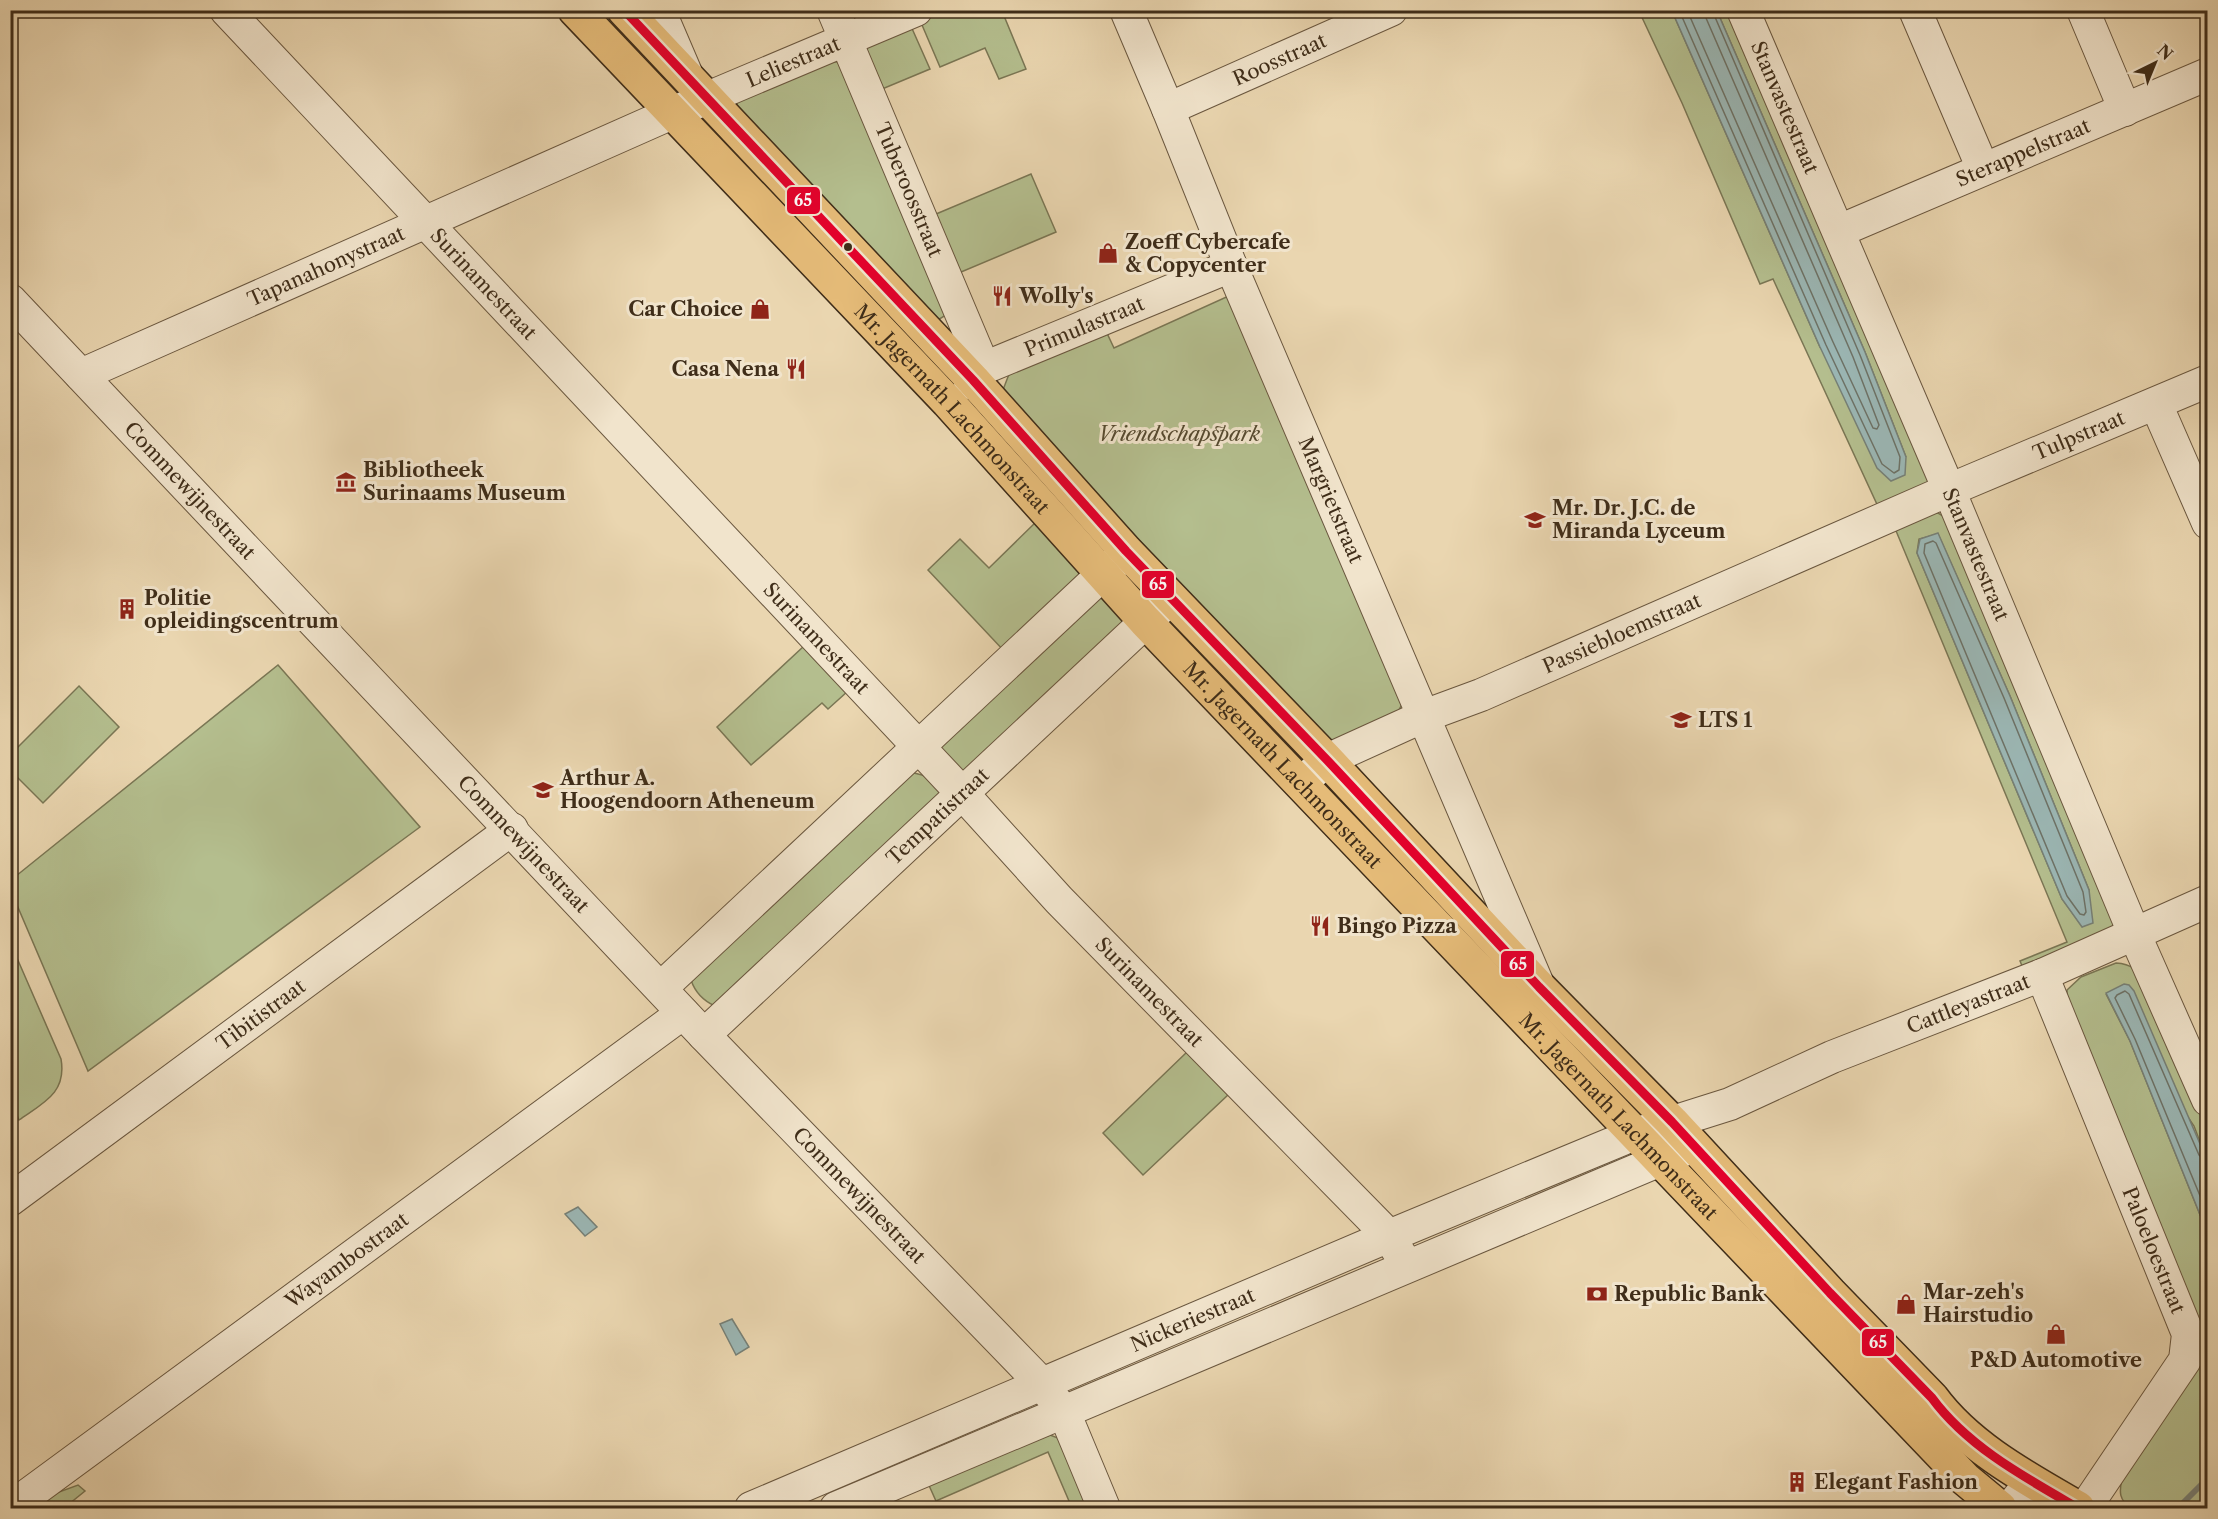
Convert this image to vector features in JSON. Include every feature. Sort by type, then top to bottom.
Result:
[{"type":"main road","name":"Mr. Jagernath Lachmonstraat","points":[[575,10],[948,402],[1145,621],[1984,1503]]},
{"type":"main road","name":"Mr. Jagernath Lachmonstraat","points":[[624,10],[697,88],[979,374],[1126,552],[1327,760],[1539,987],[1672,1122],[1941,1410],[1981,1447],[2031,1482],[2078,1509]]},
{"type":"street","name":"Surinamestraat","points":[[226,10],[1059,900],[1389,1236],[1407,1266]]},
{"type":"street","points":[[659,10],[697,88]]},
{"type":"street","name":"Tuberoosstraat","points":[[833,10],[979,374]]},
{"type":"street","name":"Leliestraat","points":[[672,113],[697,88],[846,40],[916,10]]},
{"type":"street","name":"Margrietstraat","points":[[1126,10],[1231,267],[1539,987]]},
{"type":"street","name":"Roosstraat","points":[[1168,109],[1391,10]]},
{"type":"street","name":"Stanvastestraat","points":[[1743,10],[1949,490],[2134,933],[2208,1100]]},
{"type":"street","points":[[1915,10],[1983,169]]},
{"type":"street","points":[[2083,10],[2125,110]]},
{"type":"street","name":"Sterappelstraat","points":[[1839,231],[2208,74]]},
{"type":"street","name":"Tapanahonystraat","points":[[81,375],[672,113]]},
{"type":"street","name":"Primulastraat","points":[[948,402],[979,374],[1231,267]]},
{"type":"street","name":"Commewijnestraat","points":[[10,300],[512,829],[693,1024],[1042,1384],[1064,1412],[1104,1509]]},
{"type":"street","name":"Tulpstraat","points":[[1949,490],[2208,381]]},
{"type":"street","points":[[2156,404],[2208,523]]},
{"type":"street","name":"Passiebloemstraat","points":[[1300,783],[1327,760],[1424,716],[1491,690],[1949,490]]},
{"type":"street","points":[[661,988],[1126,552]]},
{"type":"street","name":"Tempatistraat","points":[[693,1024],[962,794],[1171,598]]},
{"type":"street","name":"Tibitistraat","points":[[10,1200],[512,829]]},
{"type":"street","name":"Cattleyastraat","points":[[1635,1134],[1730,1104],[1832,1057],[2042,975],[2208,901]]},
{"type":"street","name":"Paloeloestraat","points":[[2042,975],[2188,1334],[2185,1360],[2085,1509]]},
{"type":"street","name":"Wayambostraat","points":[[21,1505],[693,1024]]},
{"type":"street","name":"Cattleyastraat","points":[[1694,1147],[1730,1104]]},
{"type":"street","name":"Nickeriestraat","points":[[751,1509],[1389,1236],[1635,1134]]},
{"type":"street","name":"Nickeriestraat","points":[[836,1509],[1407,1266],[1694,1147]]},
{"type":"street","points":[[2010,1509],[2031,1482]]},
{"type":"green space","points":[[937,11],[1002,11],[1026,69],[999,79],[985,48],[940,67],[919,18]]},
{"type":"green space","points":[[1639,11],[1672,11],[1820,347],[1906,457],[1865,352],[1717,11],[1735,11],[1929,473],[1928,484],[1881,513],[1773,279],[1760,284],[1682,103]]},
{"type":"green space","points":[[910,24],[930,69],[875,92],[863,47]]},
{"type":"green space","points":[[828,61],[838,62],[946,315],[933,323],[736,106],[740,98]]},
{"type":"green space","points":[[1031,174],[1056,232],[954,275],[929,217]]},
{"type":"green space","name":"Vriendschapspark","points":[[1233,294],[1402,692],[1401,706],[1395,717],[1330,744],[1001,395],[1011,369],[1105,329],[1114,348]]},
{"type":"green space","points":[[1929,513],[1938,513],[1948,519],[2118,931],[2027,978],[2020,961],[2067,942],[1894,526]],"holes":[[[1938,534],[2010,696],[2089,890],[2082,926],[2062,899],[1917,553],[1919,539]]]},
{"type":"green space","points":[[1039,519],[1079,566],[1079,576],[1005,652],[928,570],[960,539],[989,568]]},
{"type":"green space","points":[[1097,597],[1107,599],[1123,617],[1121,632],[965,773],[955,768],[945,756],[939,740]]},
{"type":"green space","points":[[804,646],[848,691],[828,709],[822,703],[751,765],[717,727]]},
{"type":"green space","points":[[278,665],[420,827],[88,1071],[11,891],[11,880]]},
{"type":"green space","points":[[79,686],[119,727],[43,803],[11,771],[11,754]]},
{"type":"green space","points":[[905,772],[927,777],[942,792],[715,1006],[704,999],[697,992],[691,980]]},
{"type":"green space","points":[[10,942],[61,1059],[62,1071],[57,1089],[51,1096],[19,1120],[10,1099]]},
{"type":"green space","points":[[2116,963],[2135,969],[2149,984],[2207,1122],[2207,1160],[2194,1126],[2106,994],[2130,1041],[2207,1232],[2207,1508],[2131,1508],[2124,1502],[2121,1495],[2122,1479],[2189,1369],[2067,1000],[2067,990],[2081,977]]},
{"type":"green space","points":[[1188,1051],[1229,1094],[1143,1175],[1103,1133]]},
{"type":"green space","points":[[1050,1435],[1058,1438],[1091,1508],[1072,1508],[1048,1452],[936,1501],[927,1481]]},
{"type":"green space","points":[[78,1485],[85,1491],[64,1508],[43,1508],[48,1496]]},
{"type":"water","points":[[1672,11],[1717,11],[1865,352],[1906,457],[1905,475],[1891,481],[1877,468],[1820,347]]},
{"type":"water","points":[[1938,533],[2010,696],[2089,890],[2093,923],[2082,927],[2062,899],[1917,553],[1920,539]]},
{"type":"water","points":[[2124,984],[2129,985],[2134,991],[2207,1160],[2207,1232],[2130,1041],[2106,993]]},
{"type":"water","points":[[578,1207],[597,1227],[585,1236],[565,1214]]},
{"type":"water","points":[[732,1319],[749,1347],[736,1355],[720,1324]]},
{"type":"waterway","points":[[2180,1506],[2208,1478]]},
{"type":"transit line","name":"65","points":[[624,10],[973,380],[1126,551],[1327,760],[1539,987],[1672,1122],[1830,1293],[1932,1398],[1946,1416],[1999,1460],[2078,1508]]},
{"type":"place","name":"Zoeff Cybercafe & Copycenter","points":[[1108,253]]},
{"type":"place","name":"Wolly's","points":[[1002,296]]},
{"type":"place","name":"Car Choice","points":[[760,309]]},
{"type":"place","name":"Casa Nena","points":[[796,369]]},
{"type":"place","name":"Bibliotheek Surinaams Museum","points":[[346,482]]},
{"type":"place","name":"Mr. Dr. J.C. de Miranda Lyceum","points":[[1535,520]]},
{"type":"place","name":"Politie opleidingscentrum","points":[[127,609]]},
{"type":"place","name":"LTS 1","points":[[1681,720]]},
{"type":"place","name":"Arthur A. Hoogendoorn Atheneum","points":[[543,790]]},
{"type":"place","name":"Bingo Pizza","points":[[1320,926]]},
{"type":"place","name":"Republic Bank","points":[[1597,1294]]},
{"type":"place","name":"Mar-zeh's Hairstudio","points":[[1906,1304]]},
{"type":"place","name":"P&D Automotive","points":[[2056,1334]]},
{"type":"place","name":"Elegant Fashion","points":[[1797,1482]]}]
